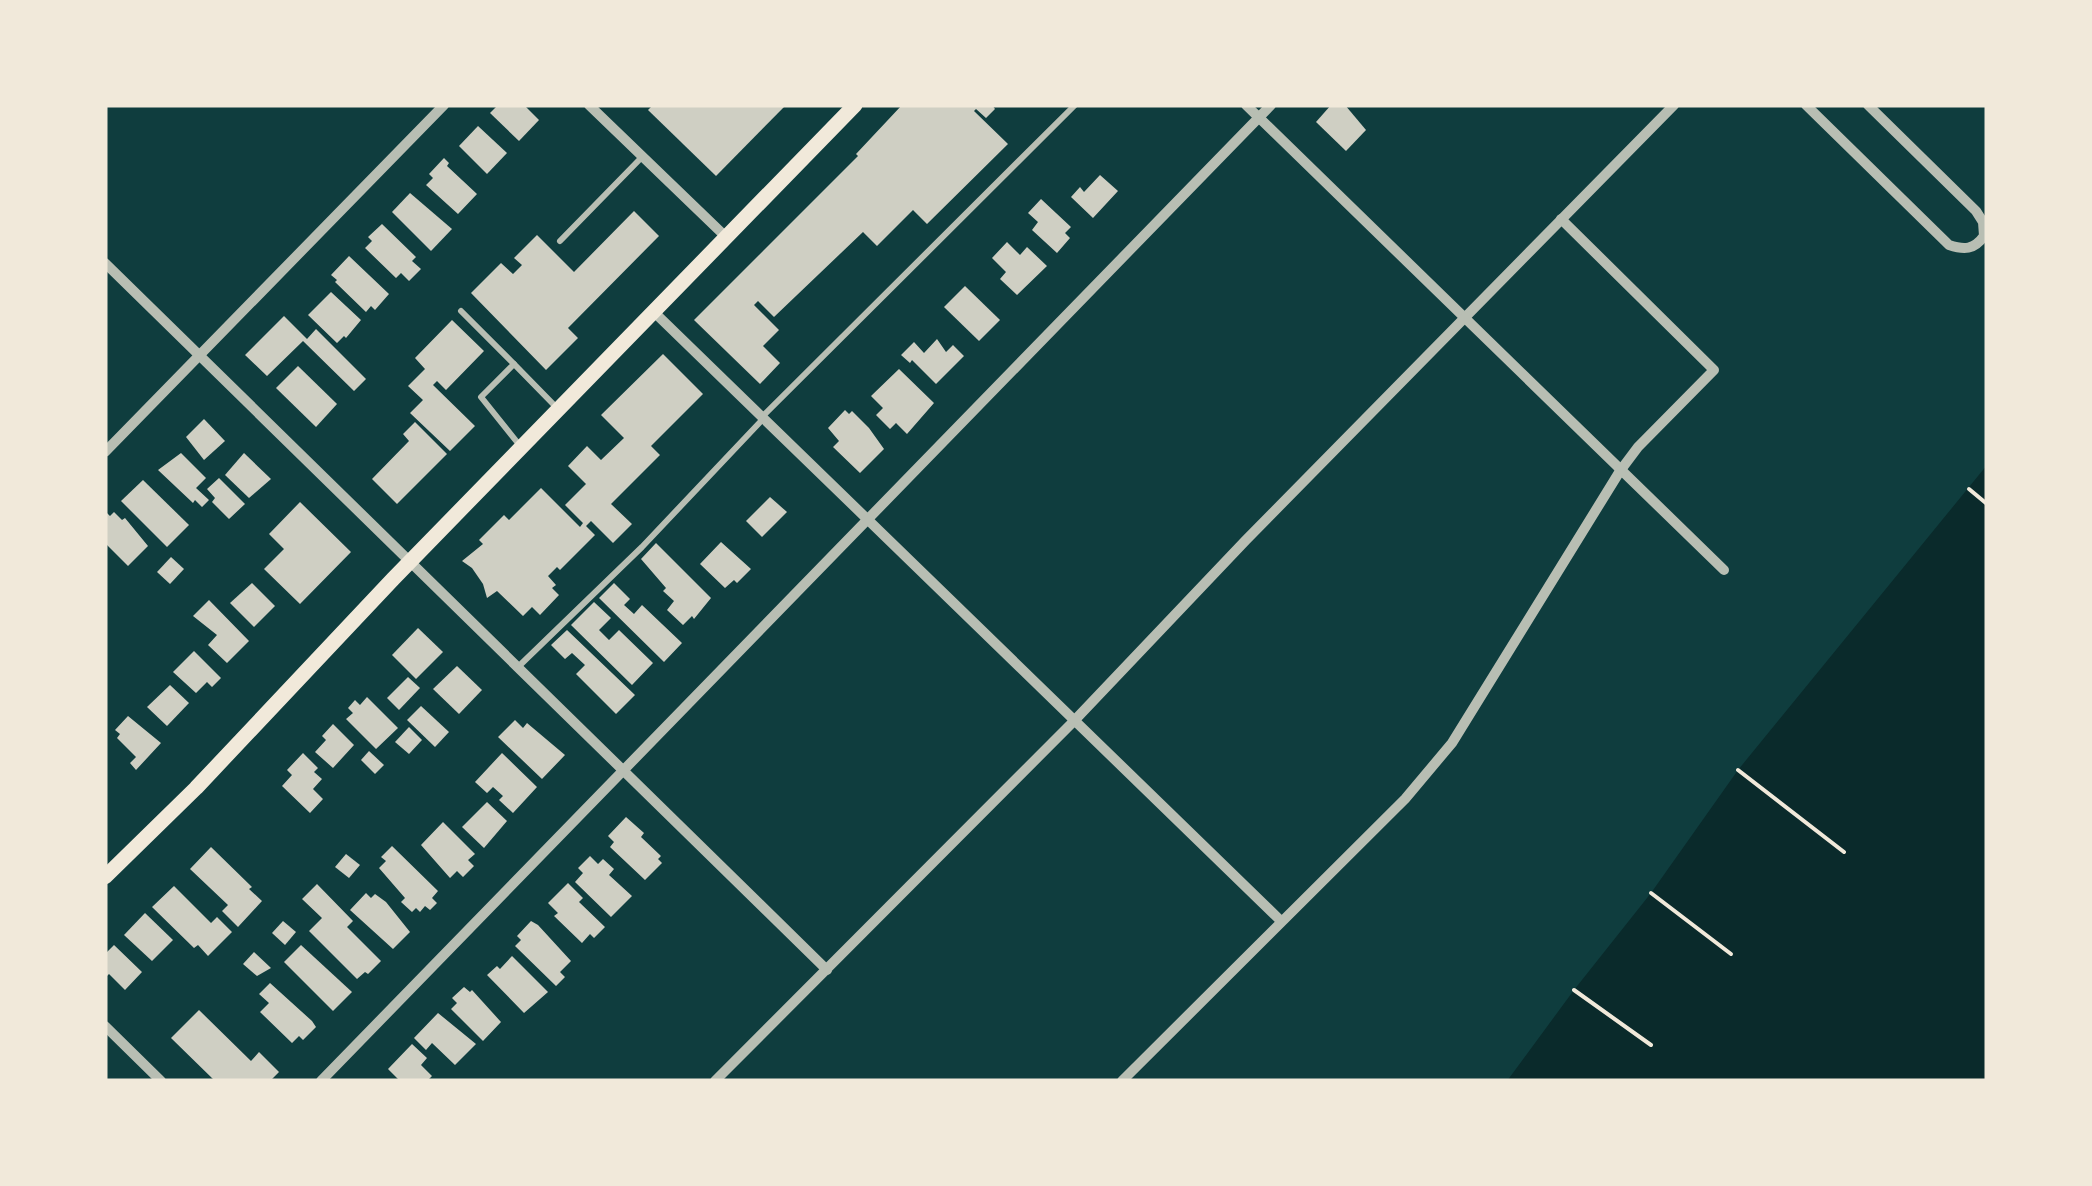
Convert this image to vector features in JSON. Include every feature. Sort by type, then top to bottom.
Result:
[{"type":"main road","points":[[105,877],[196,788],[855,105]]},
{"type":"street","points":[[105,452],[444,105]]},
{"type":"street","points":[[589,105],[726,237]]},
{"type":"street","points":[[1246,105],[1724,570]]},
{"type":"street","points":[[321,1081],[1271,105]]},
{"type":"street","points":[[714,1081],[1073,722],[1674,105]]},
{"type":"street","points":[[1806,105],[1949,245],[1963,250],[1978,245],[1984,236],[1983,222],[1976,210],[1868,105]]},
{"type":"street","points":[[1122,1081],[1405,798],[1452,743],[1620,471],[1638,447],[1714,370],[1561,219]]},
{"type":"street","points":[[105,263],[827,970]]},
{"type":"street","points":[[654,312],[1280,920]]},
{"type":"street","points":[[105,1026],[161,1081]]},
{"type":"lane","points":[[518,667],[642,547],[762,418],[1074,105]]},
{"type":"lane","points":[[560,241],[643,156]]},
{"type":"lane","points":[[461,311],[559,410]]},
{"type":"lane","points":[[514,364],[481,396],[521,448]]},
{"type":"path","points":[[1969,489],[1987,504]]},
{"type":"path","points":[[1738,770],[1844,852]]},
{"type":"path","points":[[1651,894],[1731,954]]},
{"type":"path","points":[[1574,990],[1651,1045]]},
{"type":"water","points":[[1987,465],[1987,1081],[1507,1081],[1651,893],[1738,770]]},
{"type":"building","points":[[498,105],[524,105],[539,120],[519,141],[490,113]]},
{"type":"building","points":[[653,105],[786,105],[716,176],[648,110]]},
{"type":"building","points":[[902,105],[992,105],[995,109],[986,118],[974,111],[1008,144],[927,224],[913,210],[877,246],[863,232],[774,317],[758,301],[754,305],[779,330],[763,346],[780,363],[760,384],[694,320],[858,156]]},
{"type":"building","points":[[1331,105],[1345,105],[1366,130],[1346,151],[1316,122]]},
{"type":"building","points":[[478,126],[507,153],[487,174],[459,146]]},
{"type":"building","points":[[444,158],[447,166],[477,194],[458,214],[426,185],[433,178],[429,174]]},
{"type":"building","points":[[1100,175],[1118,191],[1093,218],[1071,197],[1080,187],[1084,192]]},
{"type":"building","points":[[410,193],[452,229],[431,251],[392,212]]},
{"type":"building","points":[[1041,199],[1071,227],[1065,233],[1070,238],[1057,253],[1032,230],[1038,222],[1028,213]]},
{"type":"building","points":[[634,211],[659,236],[568,328],[578,338],[546,370],[471,293],[501,263],[513,274],[522,265],[514,258],[537,235],[574,272]]},
{"type":"building","points":[[382,224],[416,257],[412,261],[421,269],[409,281],[401,273],[396,278],[365,248],[372,241],[368,237]]},
{"type":"building","points":[[1007,242],[1020,255],[1027,247],[1047,266],[1017,295],[1000,279],[1006,272],[992,258]]},
{"type":"building","points":[[349,256],[389,294],[375,310],[371,306],[366,312],[331,275]]},
{"type":"building","points":[[965,286],[1000,320],[979,341],[944,307]]},
{"type":"building","points":[[331,292],[361,320],[337,343],[308,315]]},
{"type":"building","points":[[284,316],[307,339],[316,329],[366,379],[354,391],[303,341],[267,376],[245,355]]},
{"type":"building","points":[[452,320],[484,351],[446,390],[437,381],[433,385],[475,426],[450,451],[410,413],[423,400],[408,386],[425,369],[415,358]]},
{"type":"building","points":[[937,339],[946,352],[953,345],[964,356],[936,384],[912,360],[910,363],[901,355],[914,342],[924,353]]},
{"type":"building","points":[[663,354],[703,394],[651,446],[660,455],[611,504],[632,524],[613,543],[591,521],[586,526],[595,535],[560,570],[557,567],[548,576],[559,595],[540,615],[532,607],[523,616],[497,591],[487,598],[483,584],[462,561],[483,544],[479,540],[504,515],[509,520],[541,488],[580,527],[583,523],[565,505],[586,484],[568,466],[587,446],[601,460],[624,438],[601,415]]},
{"type":"building","points":[[298,366],[337,404],[316,427],[276,388]]},
{"type":"building","points":[[899,369],[934,403],[907,434],[896,423],[890,429],[876,415],[883,408],[871,396]]},
{"type":"building","points":[[845,410],[849,414],[852,411],[869,428],[884,449],[860,473],[833,447],[839,441],[828,428]]},
{"type":"building","points":[[204,419],[225,441],[204,460],[186,437]]},
{"type":"building","points":[[415,422],[447,454],[397,504],[372,479],[409,441],[403,434]]},
{"type":"building","points":[[181,453],[206,478],[196,488],[209,500],[202,507],[158,470]]},
{"type":"building","points":[[244,453],[271,479],[249,498],[225,475]]},
{"type":"building","points":[[219,478],[245,504],[229,519],[212,502],[215,498],[207,489]]},
{"type":"building","points":[[143,480],[189,525],[167,547],[121,501]]},
{"type":"building","points":[[770,497],[787,512],[762,537],[746,521]]},
{"type":"building","points":[[300,502],[351,552],[300,604],[264,569],[284,549],[269,534]]},
{"type":"building","points":[[105,511],[110,516],[114,512],[122,520],[125,518],[148,546],[128,566],[105,543]]},
{"type":"building","points":[[721,542],[751,569],[737,583],[734,580],[725,588],[700,564]]},
{"type":"building","points":[[656,543],[711,598],[694,619],[692,616],[683,625],[667,610],[674,601],[663,591],[666,588],[641,559]]},
{"type":"building","points":[[171,557],[184,569],[170,584],[157,572]]},
{"type":"building","points":[[252,583],[275,606],[254,627],[230,603]]},
{"type":"building","points":[[614,583],[630,599],[624,605],[634,614],[642,605],[682,643],[664,662],[599,598]]},
{"type":"building","points":[[209,600],[249,641],[227,663],[208,645],[217,635],[193,616]]},
{"type":"building","points":[[594,602],[611,618],[599,630],[609,640],[619,630],[653,663],[632,685],[571,625]]},
{"type":"building","points":[[418,628],[443,652],[416,679],[392,655]]},
{"type":"building","points":[[567,630],[635,695],[616,714],[576,674],[585,665],[572,653],[565,659],[551,645]]},
{"type":"building","points":[[194,651],[221,678],[212,687],[207,682],[196,693],[173,672]]},
{"type":"building","points":[[457,666],[482,690],[459,714],[433,689]]},
{"type":"building","points":[[408,677],[420,688],[399,710],[387,698]]},
{"type":"building","points":[[170,685],[189,703],[167,726],[147,707]]},
{"type":"building","points":[[367,697],[398,728],[376,749],[346,719],[353,713],[348,708],[355,700],[360,705]]},
{"type":"building","points":[[421,706],[449,732],[435,747],[407,720]]},
{"type":"building","points":[[128,716],[161,743],[136,770],[130,763],[136,757],[117,738],[120,734],[115,730]]},
{"type":"building","points":[[515,720],[523,728],[527,723],[565,755],[542,779],[498,737]]},
{"type":"building","points":[[333,724],[354,745],[333,768],[315,752]]},
{"type":"building","points":[[409,727],[422,740],[409,754],[395,742]]},
{"type":"building","points":[[369,751],[384,765],[375,774],[361,760]]},
{"type":"building","points":[[303,753],[318,768],[314,772],[322,779],[313,789],[323,799],[310,813],[282,786],[292,775],[287,770]]},
{"type":"building","points":[[502,753],[537,787],[513,813],[499,800],[503,796],[493,787],[487,793],[475,782]]},
{"type":"building","points":[[487,802],[507,821],[484,848],[462,827]]},
{"type":"building","points":[[626,817],[661,856],[658,859],[662,863],[645,880],[610,847],[614,842],[608,836]]},
{"type":"building","points":[[443,822],[475,854],[468,860],[474,866],[463,877],[457,871],[450,878],[421,845]]},
{"type":"building","points":[[392,846],[438,891],[432,898],[437,903],[430,910],[425,906],[420,912],[416,908],[412,912],[379,868],[386,861],[381,857]]},
{"type":"building","points":[[211,847],[262,901],[238,927],[222,911],[228,905],[190,869]]},
{"type":"building","points":[[346,854],[360,865],[349,878],[335,867]]},
{"type":"building","points":[[590,856],[598,864],[603,859],[614,869],[609,875],[632,896],[611,917],[575,882],[583,873],[578,868]]},
{"type":"building","points":[[568,883],[583,898],[579,902],[605,927],[582,943],[554,916],[558,913],[548,903]]},
{"type":"building","points":[[317,884],[353,921],[347,927],[381,961],[368,974],[365,972],[357,979],[309,931],[322,918],[302,899]]},
{"type":"building","points":[[174,886],[211,923],[217,917],[232,932],[208,956],[198,945],[194,948],[152,907]]},
{"type":"building","points":[[366,893],[386,902],[410,932],[393,949],[350,910]]},
{"type":"building","points":[[145,913],[173,940],[152,961],[124,935]]},
{"type":"building","points":[[283,921],[296,932],[285,945],[272,933]]},
{"type":"building","points":[[531,921],[571,961],[560,972],[565,977],[556,986],[515,946],[521,940],[517,936]]},
{"type":"building","points":[[114,945],[142,972],[125,990],[109,974],[105,978],[105,954]]},
{"type":"building","points":[[301,945],[352,992],[333,1011],[284,962]]},
{"type":"building","points":[[254,952],[271,968],[257,976],[243,964]]},
{"type":"building","points":[[512,956],[548,992],[524,1013],[487,975],[497,966],[500,969]]},
{"type":"building","points":[[270,983],[316,1027],[303,1040],[299,1036],[292,1043],[260,1012],[269,1003],[259,994]]},
{"type":"building","points":[[464,987],[472,990],[501,1022],[483,1041],[451,1009],[457,1003],[452,998]]},
{"type":"building","points":[[199,1010],[251,1061],[259,1052],[279,1072],[270,1081],[215,1081],[171,1038]]},
{"type":"building","points":[[438,1013],[476,1044],[455,1065],[432,1043],[426,1050],[414,1038]]},
{"type":"building","points":[[412,1044],[427,1058],[421,1065],[432,1076],[427,1081],[400,1081],[388,1069]]}]
